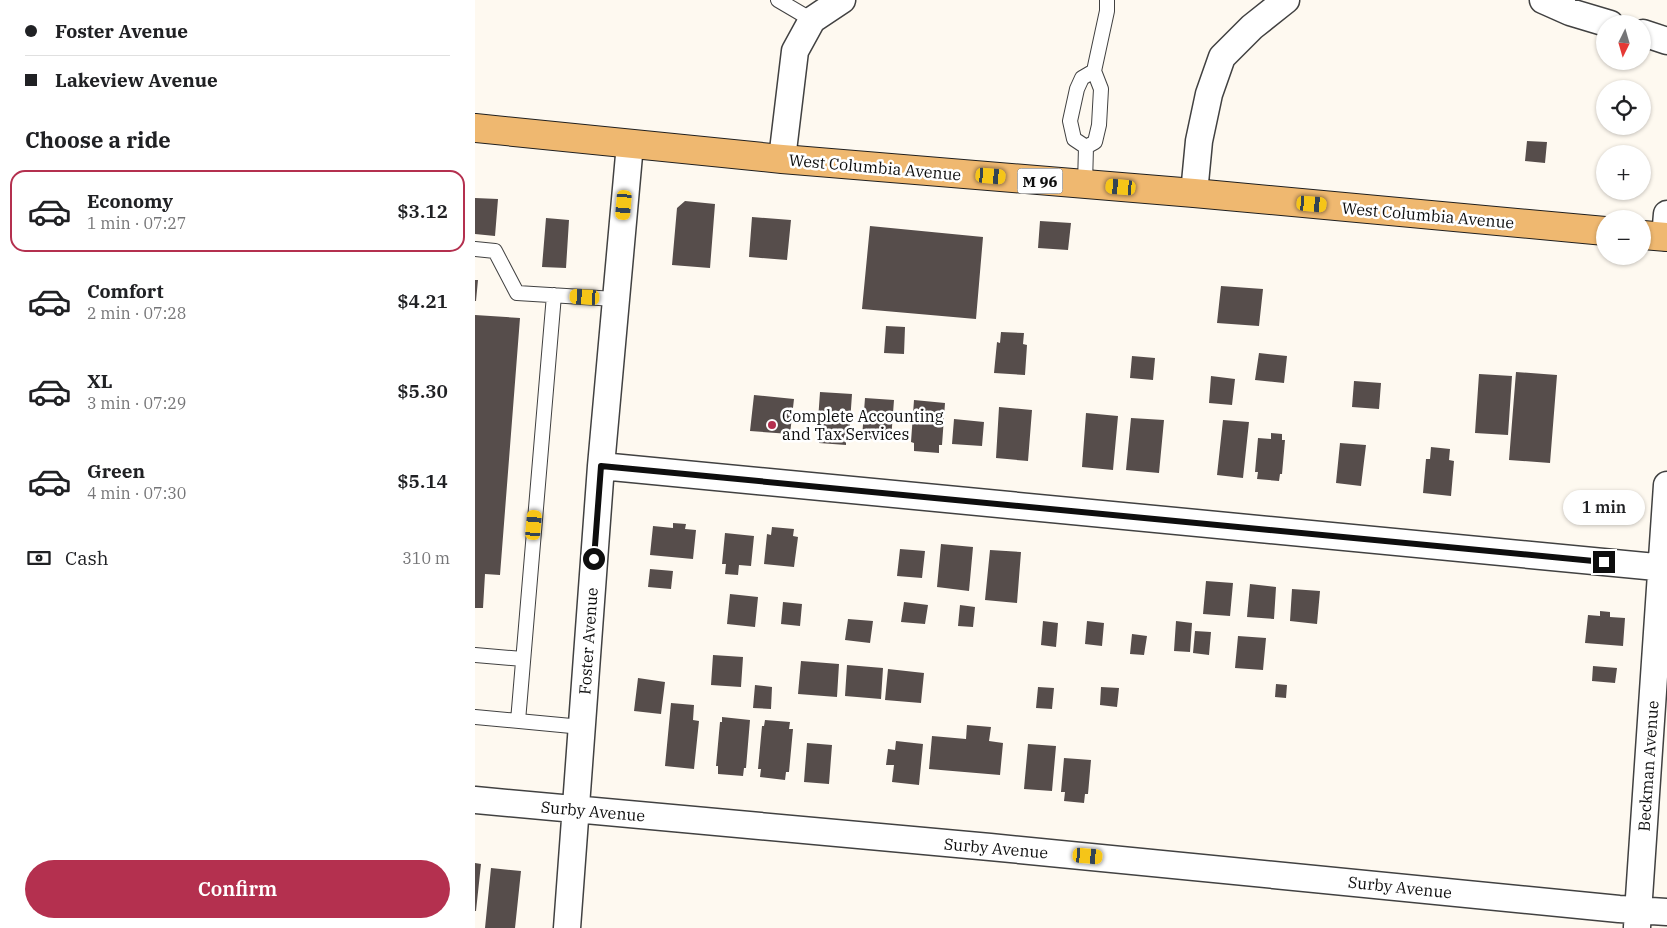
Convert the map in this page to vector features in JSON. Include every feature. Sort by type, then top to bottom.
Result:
[{"type":"main road","name":"West Columbia Avenue","points":[[475,128],[782,159],[1596,230]]},
{"type":"street","points":[[782,159],[795,50],[812,20],[842,0]]},
{"type":"street","points":[[1194,194],[1199,141],[1209,94],[1222,57],[1252,27],[1287,0]]},
{"type":"street","points":[[1543,0],[1570,12],[1596,20]]},
{"type":"street","points":[[1651,36],[1667,41]]},
{"type":"street","name":"Foster Avenue","points":[[567,928],[601,466],[630,144]]},
{"type":"street","points":[[601,466],[1664,568]]},
{"type":"street","name":"Beckman Avenue","points":[[1638,919],[1664,568],[1667,485]]},
{"type":"street","name":"Surby Avenue","points":[[475,800],[990,847],[1638,919],[1667,912]]},
{"type":"lane","points":[[778,0],[812,20]]},
{"type":"lane","points":[[1086,147],[1095,142],[1099,125],[1101,89],[1094,72],[1107,10],[1107,0]]},
{"type":"lane","points":[[1086,147],[1073,139],[1070,121],[1077,89],[1082,78],[1094,72]]},
{"type":"lane","points":[[1085,184],[1086,147]]},
{"type":"lane","points":[[475,249],[495,251],[517,293],[615,299]]},
{"type":"lane","points":[[518,721],[554,295]]},
{"type":"lane","points":[[475,655],[523,659]]},
{"type":"lane","points":[[475,717],[582,727]]},
{"type":"building","points":[[1527,141],[1547,142],[1545,163],[1525,161]]},
{"type":"building","points":[[475,198],[498,199],[495,236],[475,234]]},
{"type":"building","points":[[685,201],[715,204],[710,268],[672,265],[677,208]]},
{"type":"building","points":[[752,217],[791,220],[787,260],[749,257]]},
{"type":"building","points":[[546,218],[569,220],[566,268],[542,267]]},
{"type":"building","points":[[1040,221],[1071,223],[1068,250],[1038,248]]},
{"type":"building","points":[[870,226],[983,237],[976,319],[862,309]]},
{"type":"building","points":[[475,280],[478,280],[476,301],[475,301]]},
{"type":"building","points":[[1221,286],[1263,289],[1259,326],[1217,323]]},
{"type":"building","points":[[475,315],[520,318],[500,575],[485,574],[483,608],[475,608]]},
{"type":"building","points":[[886,326],[905,327],[904,354],[884,353]]},
{"type":"building","points":[[1001,332],[1024,333],[1023,344],[1027,345],[1025,375],[994,373],[997,342],[1000,343]]},
{"type":"building","points":[[1259,353],[1287,356],[1284,383],[1255,380]]},
{"type":"building","points":[[1132,356],[1155,358],[1153,380],[1130,378]]},
{"type":"building","points":[[1516,372],[1557,375],[1550,463],[1509,460]]},
{"type":"building","points":[[1479,374],[1512,376],[1508,435],[1475,433]]},
{"type":"building","points":[[1211,376],[1235,379],[1232,405],[1209,403]]},
{"type":"building","points":[[1354,381],[1381,383],[1379,409],[1352,407]]},
{"type":"building","points":[[820,392],[852,394],[849,437],[846,437],[846,445],[819,443],[820,435],[817,435]]},
{"type":"building","points":[[754,395],[794,399],[790,434],[750,431]]},
{"type":"building","points":[[865,398],[894,400],[891,440],[862,438]]},
{"type":"building","points":[[914,400],[945,403],[942,445],[939,445],[939,453],[914,451],[914,443],[911,442]]},
{"type":"building","points":[[999,407],[1032,410],[1028,461],[996,458]]},
{"type":"building","points":[[1086,413],[1118,416],[1113,470],[1082,467]]},
{"type":"building","points":[[1131,418],[1164,420],[1159,473],[1126,470]]},
{"type":"building","points":[[954,419],[984,422],[982,446],[952,444]]},
{"type":"building","points":[[1223,420],[1249,422],[1243,478],[1217,475]]},
{"type":"building","points":[[1271,433],[1282,434],[1282,440],[1285,440],[1282,474],[1280,474],[1279,481],[1257,479],[1258,472],[1255,472],[1258,438],[1271,439]]},
{"type":"building","points":[[1340,443],[1366,445],[1361,486],[1336,483]]},
{"type":"building","points":[[1431,447],[1450,449],[1449,460],[1454,461],[1451,496],[1423,493],[1426,459],[1430,459]]},
{"type":"building","points":[[673,523],[686,524],[685,529],[696,530],[693,559],[650,555],[653,526],[673,528]]},
{"type":"building","points":[[772,527],[794,529],[793,536],[798,537],[794,567],[764,564],[767,534],[771,535]]},
{"type":"building","points":[[725,533],[754,536],[751,566],[739,565],[738,575],[725,574],[726,564],[722,564]]},
{"type":"building","points":[[941,544],[973,547],[969,591],[937,587]]},
{"type":"building","points":[[900,549],[925,551],[922,578],[897,576]]},
{"type":"building","points":[[990,550],[1021,552],[1017,603],[985,600]]},
{"type":"building","points":[[650,569],[673,571],[671,589],[648,587]]},
{"type":"building","points":[[1206,581],[1233,583],[1230,616],[1203,614]]},
{"type":"building","points":[[1250,584],[1276,587],[1274,619],[1247,617]]},
{"type":"building","points":[[1292,589],[1320,591],[1317,624],[1290,621]]},
{"type":"building","points":[[730,594],[758,597],[755,627],[727,624]]},
{"type":"building","points":[[783,602],[802,604],[800,626],[781,624]]},
{"type":"building","points":[[904,602],[928,605],[925,624],[901,622]]},
{"type":"building","points":[[960,605],[975,607],[973,627],[958,626]]},
{"type":"building","points":[[1600,611],[1610,612],[1610,617],[1625,618],[1623,646],[1585,643],[1588,615],[1600,616]]},
{"type":"building","points":[[848,619],[873,621],[870,643],[845,640]]},
{"type":"building","points":[[1043,621],[1058,623],[1056,647],[1041,645]]},
{"type":"building","points":[[1087,621],[1104,623],[1102,646],[1085,644]]},
{"type":"building","points":[[1176,621],[1192,623],[1190,652],[1174,651]]},
{"type":"building","points":[[1195,631],[1211,632],[1209,655],[1193,653]]},
{"type":"building","points":[[1132,634],[1147,636],[1144,655],[1130,654]]},
{"type":"building","points":[[1238,636],[1266,638],[1263,670],[1235,668]]},
{"type":"building","points":[[713,655],[743,657],[741,687],[711,685]]},
{"type":"building","points":[[801,661],[839,664],[837,697],[798,694]]},
{"type":"building","points":[[847,665],[883,668],[881,699],[845,696]]},
{"type":"building","points":[[1593,666],[1617,668],[1615,683],[1592,681]]},
{"type":"building","points":[[888,669],[924,673],[921,703],[885,700]]},
{"type":"building","points":[[638,678],[665,682],[661,714],[634,711]]},
{"type":"building","points":[[1276,684],[1287,685],[1286,698],[1275,697]]},
{"type":"building","points":[[755,685],[772,687],[771,709],[753,708]]},
{"type":"building","points":[[1038,687],[1054,688],[1052,709],[1036,708]]},
{"type":"building","points":[[1101,687],[1119,688],[1117,707],[1100,705]]},
{"type":"building","points":[[671,703],[694,705],[693,720],[699,721],[694,769],[665,766]]},
{"type":"building","points":[[722,717],[750,720],[746,768],[744,768],[743,776],[718,774],[718,766],[716,766]]},
{"type":"building","points":[[765,720],[790,722],[789,729],[793,729],[789,772],[786,772],[785,780],[760,777],[761,769],[758,769],[762,726],[764,726]]},
{"type":"building","points":[[967,725],[991,727],[989,741],[1003,743],[1000,775],[929,769],[932,736],[966,739]]},
{"type":"building","points":[[896,741],[923,744],[919,785],[892,782],[894,765],[886,765],[888,749],[895,750]]},
{"type":"building","points":[[807,743],[832,745],[829,784],[804,782]]},
{"type":"building","points":[[1028,744],[1056,746],[1052,791],[1024,789]]},
{"type":"building","points":[[1064,758],[1091,760],[1088,794],[1085,794],[1084,803],[1064,801],[1065,792],[1061,792]]},
{"type":"building","points":[[475,863],[481,864],[476,911],[475,911]]},
{"type":"building","points":[[491,868],[521,871],[515,928],[485,928]]},
{"type":"place","name":"Complete Accounting and Tax Services","points":[[772,425]]},
{"type":"route","points":[[594,559],[601,466],[1604,562]]}]
